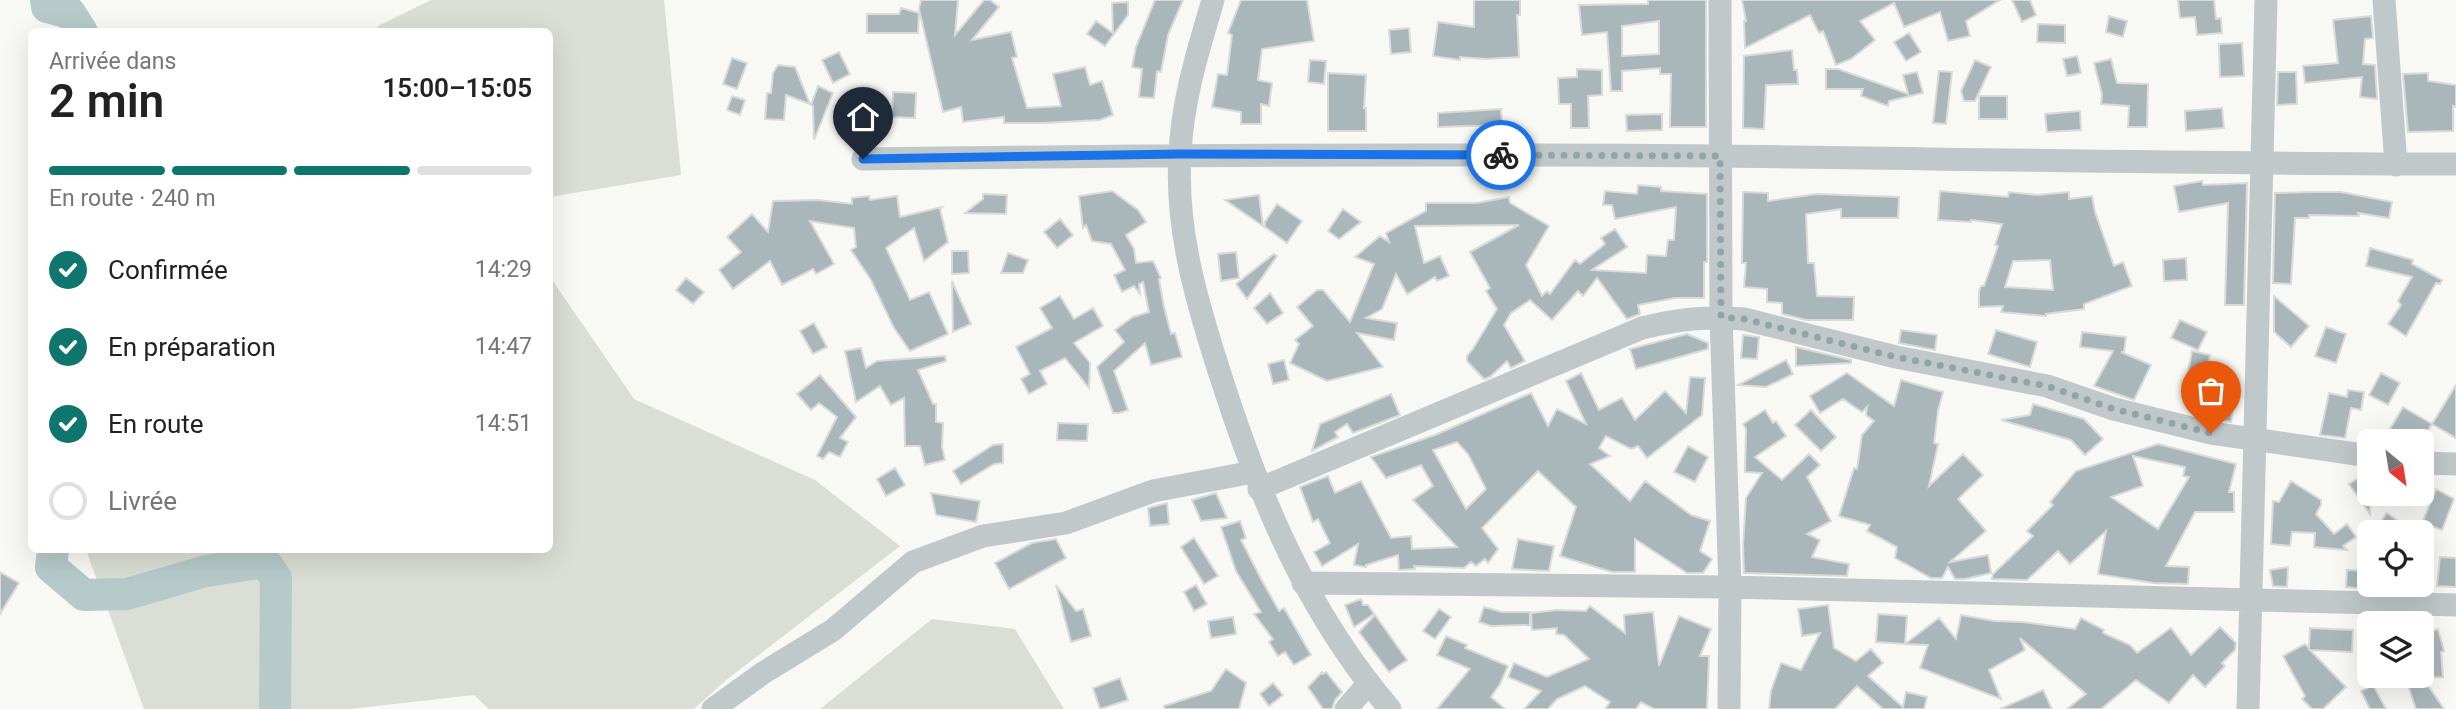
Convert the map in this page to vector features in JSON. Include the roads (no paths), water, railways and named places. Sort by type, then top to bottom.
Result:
[{"type":"street","points":[[1213,0],[1187,94],[1180,154],[1180,191],[1186,248],[1206,332],[1256,480],[1303,583],[1368,684],[1390,709]]},
{"type":"street","points":[[1720,0],[1721,317],[1730,587],[1729,709]]},
{"type":"street","points":[[2248,709],[2266,0]]},
{"type":"street","points":[[2384,0],[2396,165]]},
{"type":"street","points":[[863,159],[1180,154],[1720,156],[2262,164],[2456,164]]},
{"type":"street","points":[[713,709],[763,673],[833,630],[913,562],[983,536],[1066,523],[1153,491],[1256,480],[1642,328],[1681,319],[1744,319],[1896,357],[2047,386],[2114,409],[2211,433],[2357,454]]},
{"type":"street","points":[[2434,463],[2456,464]]},
{"type":"street","points":[[1303,583],[1730,587],[2456,605]]},
{"type":"street","points":[[1346,709],[1368,684]]},
{"type":"waterway","points":[[46,0],[47,7],[70,13],[79,28]]},
{"type":"waterway","points":[[53,553],[51,567],[84,595],[127,594],[206,571],[265,562],[276,578],[275,709]]}]
